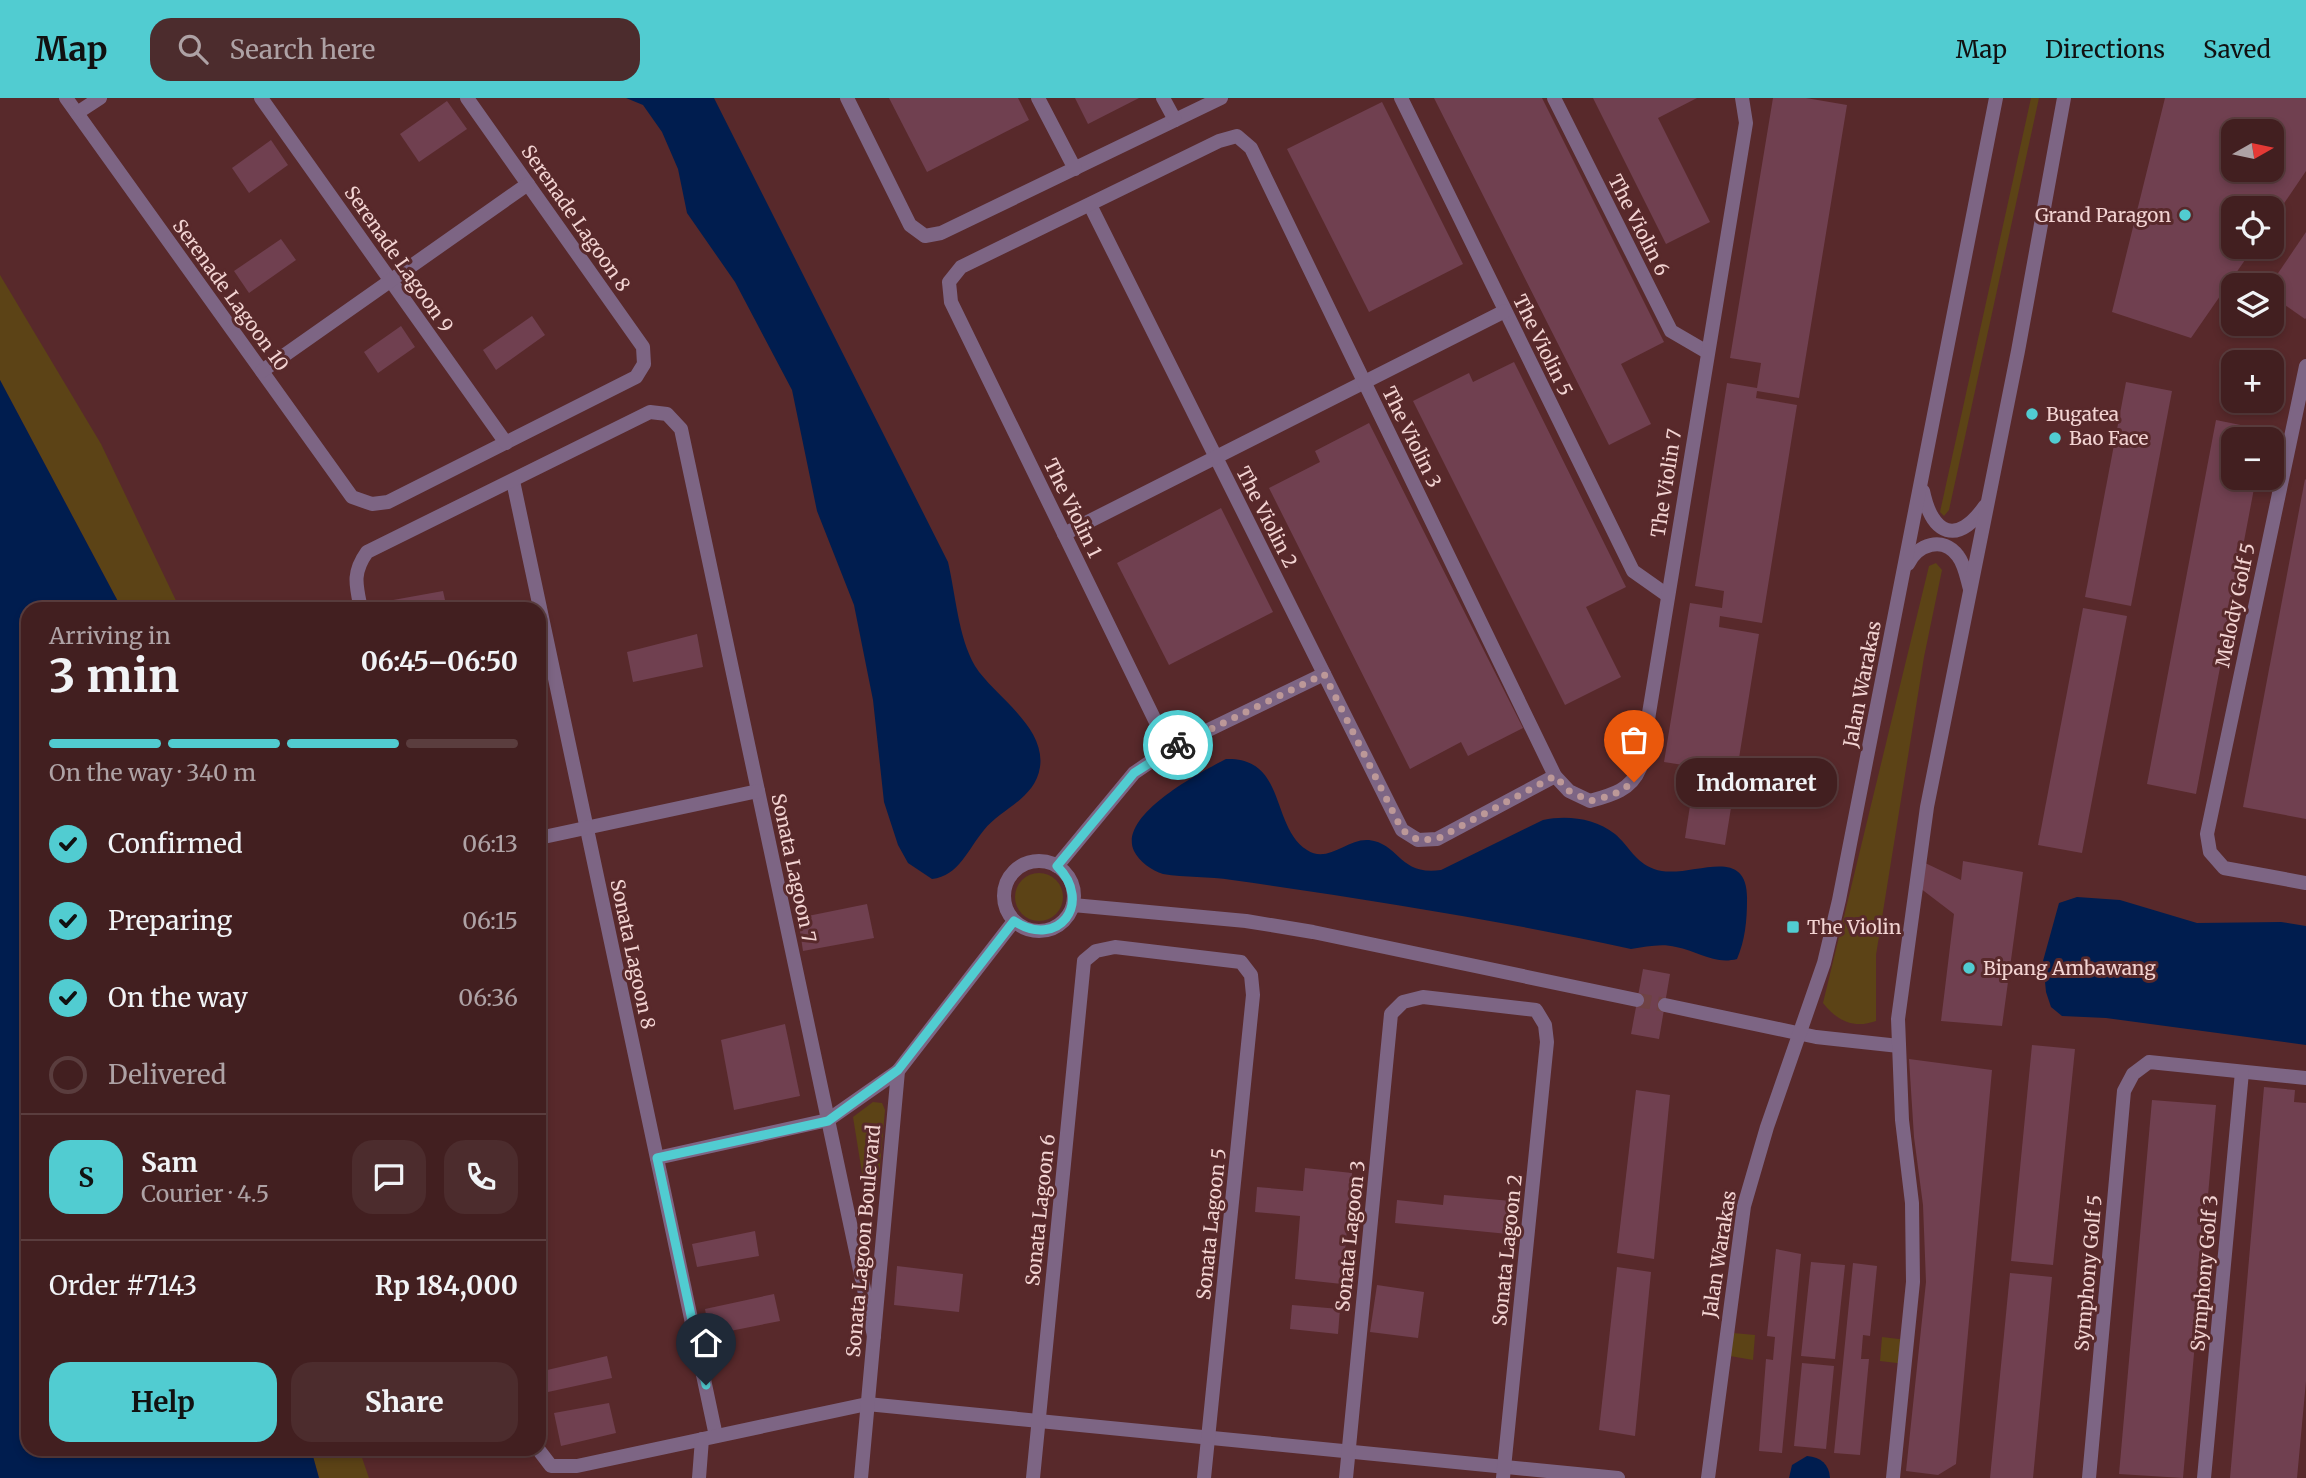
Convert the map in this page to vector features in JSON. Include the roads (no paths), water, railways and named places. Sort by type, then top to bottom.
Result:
[{"type":"street","name":"Serenade Lagoon 10","points":[[66,98],[352,497],[372,504],[388,502],[506,443]]},
{"type":"street","points":[[78,113],[100,98]]},
{"type":"street","name":"Serenade Lagoon 9","points":[[261,98],[506,443]]},
{"type":"street","name":"Serenade Lagoon 8","points":[[467,98],[643,347],[644,364],[636,377],[506,443]]},
{"type":"street","points":[[847,98],[910,225],[925,236],[941,233],[1221,98]]},
{"type":"street","points":[[1038,98],[1074,169]]},
{"type":"street","points":[[1163,98],[1175,120]]},
{"type":"street","name":"The Violin 5","points":[[1401,98],[1633,571],[1667,595]]},
{"type":"street","name":"The Violin 6","points":[[1554,98],[1671,331],[1707,352]]},
{"type":"street","name":"The Violin 7","points":[[1555,776],[1569,791],[1590,801],[1613,795],[1634,782],[1640,768],[1746,123],[1742,98]]},
{"type":"street","name":"Jalan Warakas","points":[[1708,1478],[1744,1206],[1778,1095],[1824,963],[1839,900],[1996,98]]},
{"type":"street","points":[[1893,1478],[1913,1282],[1912,1202],[1902,1120],[1898,1019],[1927,807],[2064,98]]},
{"type":"street","name":"The Violin 3","points":[[1090,205],[1219,141],[1237,136],[1251,148],[1555,776]]},
{"type":"street","points":[[262,371],[528,184]]},
{"type":"street","name":"The Violin 1","points":[[1090,205],[961,267],[949,282],[951,302],[1169,749]]},
{"type":"street","name":"The Violin 2","points":[[1090,205],[1402,830],[1418,840],[1437,839],[1555,776]]},
{"type":"street","points":[[1064,534],[1505,311]]},
{"type":"street","name":"Melody Golf 5","points":[[2306,366],[2302,396],[2207,834],[2210,852],[2224,868],[2306,883]]},
{"type":"street","name":"Sonata Lagoon 7","points":[[513,481],[650,412],[667,414],[681,429],[874,1336]]},
{"type":"street","points":[[360,602],[356,585],[357,566],[367,552],[513,481]]},
{"type":"street","name":"Sonata Lagoon 8","points":[[513,481],[539,602]]},
{"type":"street","points":[[1921,483],[1934,524],[1944,529],[1956,531],[1966,528],[1988,502]]},
{"type":"street","points":[[1904,571],[1914,552],[1924,546],[1940,544],[1958,556],[1970,592]]},
{"type":"street","name":"Sonata Lagoon 8","points":[[546,636],[657,1158],[709,1437],[699,1478]]},
{"type":"street","points":[[1057,866],[1134,773],[1169,749],[1324,674]]},
{"type":"street","points":[[546,837],[758,791]]},
{"type":"street","points":[[1041,861],[1057,866],[1068,877],[1073,890],[1073,905],[1066,918],[1048,930],[1026,929],[1014,921],[1005,907],[1004,890],[1011,874],[1025,864],[1041,861]]},
{"type":"street","points":[[1073,905],[1246,921],[1313,932],[1637,1000]]},
{"type":"street","points":[[657,1158],[828,1121],[898,1070],[1014,921]]},
{"type":"street","name":"Sonata Lagoon 6","points":[[1032,1478],[1084,961],[1096,951],[1115,947],[1241,962],[1251,975]]},
{"type":"street","name":"Sonata Lagoon 5","points":[[1204,1478],[1253,995],[1251,975]]},
{"type":"street","name":"Sonata Lagoon 3","points":[[1346,1478],[1391,1014],[1403,1002],[1423,998],[1536,1010],[1545,1025]]},
{"type":"street","points":[[1665,1005],[1801,1034],[1899,1046]]},
{"type":"street","name":"Sonata Lagoon 2","points":[[1504,1472],[1547,1042],[1545,1025]]},
{"type":"street","name":"Symphony Golf 5","points":[[2089,1478],[2124,1091],[2133,1074],[2149,1062],[2242,1072]]},
{"type":"street","name":"Sonata Lagoon Boulevard","points":[[861,1478],[898,1070]]},
{"type":"street","points":[[2242,1072],[2306,1078]]},
{"type":"street","name":"Symphony Golf 3","points":[[2204,1478],[2242,1072]]},
{"type":"street","points":[[543,1456],[551,1466],[577,1466],[867,1404],[1349,1451],[1504,1472],[1618,1478]]},
{"type":"water","points":[[626,98],[714,98],[948,562],[961,629],[975,666],[1027,725],[1035,738],[1040,752],[1040,767],[1032,787],[991,822],[956,867],[941,877],[932,879],[908,863],[898,845],[884,802],[873,700],[854,605],[817,511],[792,390],[735,282],[687,213],[678,169],[662,132],[643,105]]},
{"type":"water","points":[[0,380],[118,602],[21,602],[21,1456],[313,1456],[319,1478],[0,1478]]},
{"type":"water","points":[[1226,759],[1245,761],[1259,769],[1269,781],[1295,839],[1315,854],[1369,840],[1387,847],[1416,868],[1427,871],[1441,870],[1543,820],[1571,818],[1589,821],[1607,829],[1642,862],[1654,869],[1668,872],[1727,867],[1738,872],[1745,882],[1747,916],[1740,952],[1737,959],[1721,960],[1670,946],[1631,949],[1382,903],[1223,879],[1163,874],[1146,865],[1134,851],[1132,837],[1138,823],[1165,796]]},
{"type":"water","points":[[2077,897],[2120,900],[2197,923],[2281,922],[2306,926],[2306,1045],[2106,1018],[2062,1016],[2051,1007],[2046,992],[2043,961],[2059,903]]},
{"type":"water","points":[[1807,1456],[1823,1462],[1830,1478],[1789,1478],[1792,1465]]},
{"type":"tunnel","points":[[1637,1000],[1665,1005]]},
{"type":"place","name":"Grand Paragon","points":[[2185,215]]},
{"type":"place","name":"Bugatea","points":[[2032,414]]},
{"type":"place","name":"Bao Face","points":[[2055,438]]},
{"type":"place","name":"Indomaret","points":[[1634,782]]},
{"type":"place","name":"The Violin","points":[[1793,927]]},
{"type":"place","name":"Bipang Ambawang","points":[[1969,968]]}]
